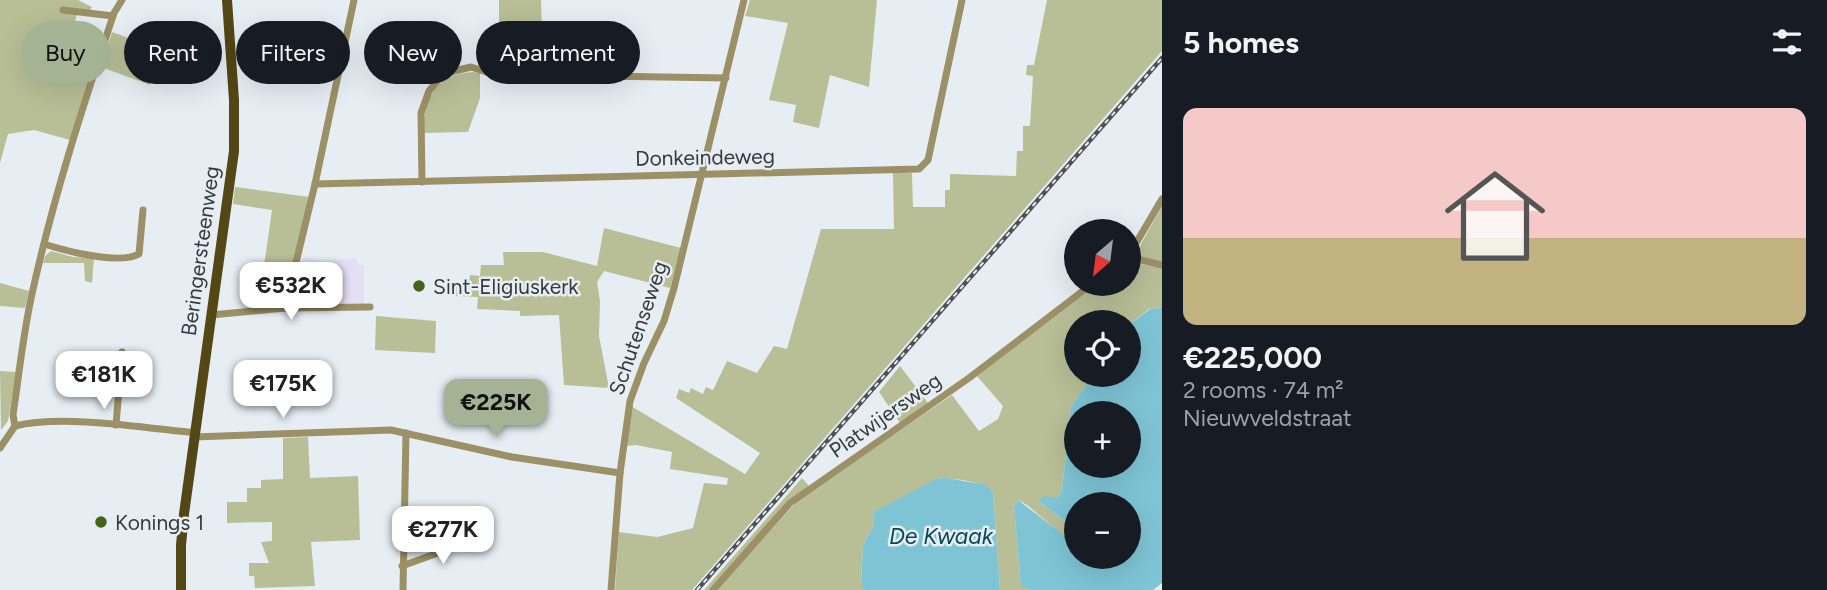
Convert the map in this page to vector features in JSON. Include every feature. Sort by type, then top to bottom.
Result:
[{"type":"main road","name":"Beringersteenweg","points":[[181,590],[181,544],[234,151],[234,100],[227,0]]},
{"type":"street","points":[[15,426],[13,415],[31,297],[44,244],[79,118],[113,16],[122,0]]},
{"type":"street","points":[[285,308],[315,184],[354,0]]},
{"type":"street","name":"Schutenseweg","points":[[611,590],[620,472],[633,389],[664,321],[703,174],[744,0]]},
{"type":"street","name":"Donkeindeweg","points":[[315,184],[922,168],[928,160],[962,0]]},
{"type":"street","points":[[63,10],[113,16]]},
{"type":"street","points":[[422,182],[423,104],[433,84],[450,72],[471,67],[512,80],[539,75],[726,78]]},
{"type":"street","points":[[1141,235],[1162,199]]},
{"type":"street","points":[[44,244],[74,254],[130,259],[139,254],[143,210]]},
{"type":"street","points":[[1141,259],[1162,265]]},
{"type":"street","name":"Platwijersweg","points":[[713,590],[790,503],[958,386],[1076,296]]},
{"type":"street","points":[[211,315],[285,308],[370,307]]},
{"type":"street","points":[[116,425],[122,352]]},
{"type":"street","points":[[0,448],[2,437],[15,426],[27,423],[116,425],[195,435],[372,430],[406,433],[522,459],[620,472]]},
{"type":"street","points":[[403,590],[406,433]]},
{"type":"street","points":[[402,566],[457,546],[470,538]]},
{"type":"shaded area","points":[[304,257],[322,261],[357,258],[357,265],[364,265],[364,304],[301,304],[301,286],[296,285]]},
{"type":"green space","points":[[0,0],[78,0],[92,7],[88,14],[77,12],[76,21],[21,21],[21,84],[88,84],[70,140],[34,130],[8,134],[0,163]]},
{"type":"green space","points":[[499,0],[541,0],[542,21],[499,21]]},
{"type":"green space","points":[[750,0],[877,0],[869,87],[830,75],[819,128],[793,122],[796,105],[769,100],[788,23],[745,16]]},
{"type":"green space","points":[[1047,0],[1162,0],[1162,51],[692,590],[615,590],[619,532],[657,537],[693,528],[704,483],[727,485],[728,478],[670,469],[672,452],[636,445],[626,446],[631,406],[745,474],[760,453],[676,398],[679,389],[689,393],[691,388],[703,394],[706,387],[713,390],[727,361],[757,373],[774,346],[787,349],[821,229],[894,229],[893,173],[912,173],[913,207],[945,207],[945,190],[950,190],[950,174],[1016,176],[1017,151],[1023,151],[1023,126],[1030,126],[1033,76],[1026,75],[1027,65],[1034,65]]},
{"type":"green space","points":[[112,32],[124,36],[124,75],[110,70]]},
{"type":"green space","points":[[476,72],[476,84],[480,84],[480,98],[468,132],[423,133],[426,109],[434,90],[440,84],[462,84],[462,74]]},
{"type":"green space","points":[[235,187],[309,197],[292,268],[264,266],[272,210],[233,204]]},
{"type":"green space","points":[[1162,206],[1162,262],[1141,257],[1141,244]]},
{"type":"green space","points":[[604,228],[681,248],[670,288],[604,271],[597,282],[600,301],[599,336],[609,388],[564,385],[559,315],[520,316],[520,311],[477,309],[478,297],[456,296],[456,283],[469,283],[470,275],[480,276],[481,265],[504,265],[503,252],[543,252],[597,266]]},
{"type":"green space","points":[[51,251],[73,257],[94,258],[92,283],[85,281],[84,263],[43,263],[45,256]]},
{"type":"green space","points":[[1141,264],[1162,268],[1162,307],[1149,309],[1141,315],[1141,310],[1064,310],[1064,387],[1085,387],[1075,401],[1064,401],[1062,491],[1057,498],[1038,501],[1064,520],[1064,536],[1027,505],[1018,500],[1014,506],[1021,585],[1031,590],[1000,590],[993,493],[974,483],[936,479],[874,525],[863,545],[861,586],[865,590],[716,590],[799,499],[952,395],[979,431],[998,419],[1003,406],[977,376],[1082,296],[1141,296]]},
{"type":"green space","points":[[0,283],[29,291],[25,308],[0,306]]},
{"type":"green space","points":[[376,316],[436,321],[435,353],[375,350]]},
{"type":"green space","points":[[900,366],[928,403],[900,423],[879,392]]},
{"type":"green space","points":[[0,371],[16,372],[8,421],[1,430]]},
{"type":"green space","points":[[308,437],[310,478],[358,476],[360,540],[311,542],[315,586],[255,588],[254,576],[249,576],[249,563],[269,563],[261,542],[272,541],[272,522],[227,523],[227,502],[247,502],[247,488],[261,488],[261,480],[283,479],[283,438]]},
{"type":"green space","points":[[802,478],[809,486],[710,590],[704,590]]},
{"type":"water","points":[[1162,307],[1162,583],[1153,590],[1031,590],[1021,586],[1014,506],[1018,500],[1064,535],[1064,569],[1141,569],[1141,492],[1064,492],[1064,520],[1038,501],[1044,496],[1057,498],[1062,491],[1064,472],[1064,478],[1141,478],[1141,401],[1075,401],[1085,387],[1141,387],[1141,316],[1150,309]]},
{"type":"water","name":"De Kwaak","points":[[947,478],[986,485],[993,493],[1000,590],[865,590],[861,587],[863,545],[874,525],[874,512],[936,479]]},
{"type":"railway","points":[[697,590],[1162,58]]},
{"type":"place","name":"Sint-Eligiuskerk","points":[[419,286]]},
{"type":"place","name":"Konings 1","points":[[101,522]]}]
